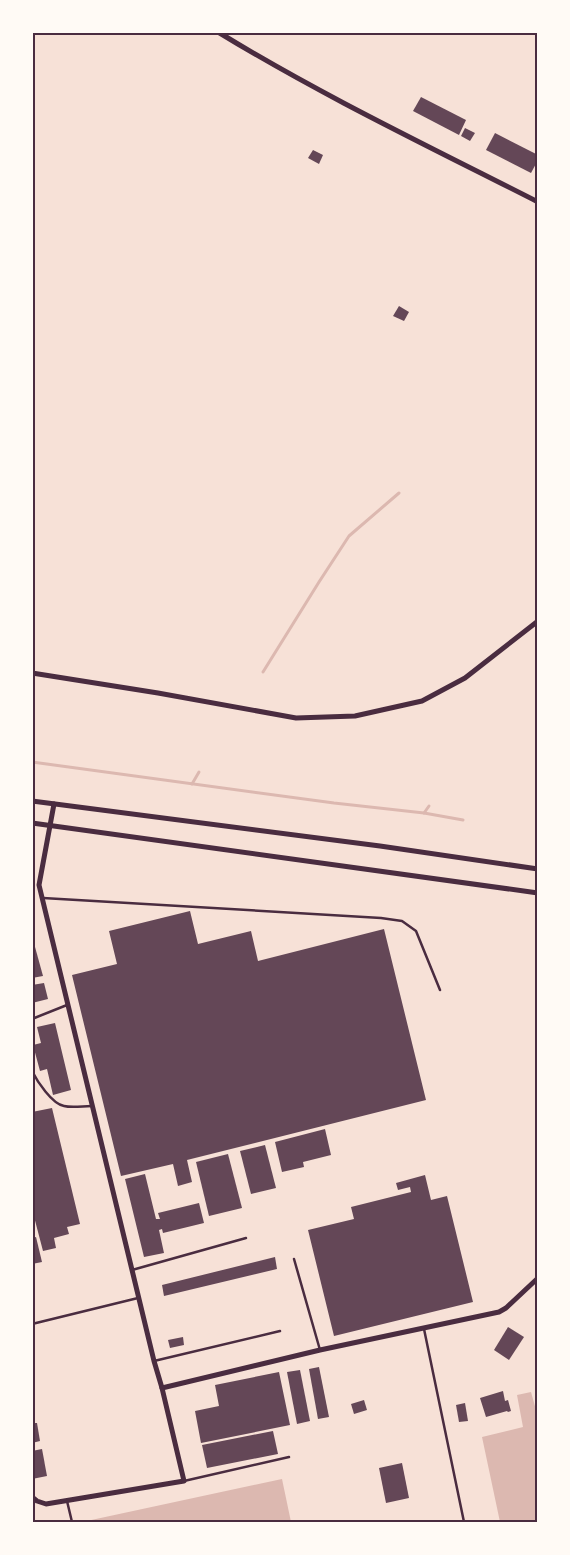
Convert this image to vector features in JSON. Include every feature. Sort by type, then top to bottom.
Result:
[{"type":"street","points":[[218,32],[248,51],[327,94],[538,202]]},
{"type":"street","points":[[32,673],[296,718],[355,716],[422,702],[465,678],[538,621]]},
{"type":"street","points":[[32,801],[380,846],[538,869]]},
{"type":"street","points":[[32,1497],[46,1504],[184,1481],[39,885],[54,804]]},
{"type":"street","points":[[32,823],[538,893]]},
{"type":"street","points":[[32,885],[39,885]]},
{"type":"street","points":[[162,1388],[320,1350],[499,1312],[506,1308],[538,1278]]},
{"type":"lane","points":[[43,898],[381,918],[402,921],[416,931],[440,990]]},
{"type":"lane","points":[[32,1020],[68,1005]]},
{"type":"lane","points":[[32,1071],[51,1098],[63,1106],[93,1106]]},
{"type":"lane","points":[[132,1270],[246,1238]]},
{"type":"lane","points":[[294,1259],[320,1350]]},
{"type":"lane","points":[[32,1324],[139,1298]]},
{"type":"lane","points":[[424,1328],[464,1522]]},
{"type":"lane","points":[[154,1361],[280,1331]]},
{"type":"lane","points":[[184,1481],[289,1457]]},
{"type":"lane","points":[[67,1500],[72,1522]]},
{"type":"shaded area","points":[[531,1392],[538,1417],[537,1522],[500,1522],[482,1437],[523,1427],[517,1395]]},
{"type":"shaded area","points":[[282,1479],[291,1522],[82,1522]]},
{"type":"building","points":[[421,97],[466,120],[459,135],[413,111]]},
{"type":"building","points":[[465,128],[475,133],[470,141],[461,136]]},
{"type":"building","points":[[495,133],[538,155],[538,160],[531,173],[486,150]]},
{"type":"building","points":[[313,150],[323,155],[319,164],[308,158]]},
{"type":"building","points":[[399,306],[409,312],[404,321],[393,316]]},
{"type":"building","points":[[190,911],[198,944],[251,931],[258,961],[384,929],[426,1100],[187,1160],[192,1182],[178,1186],[173,1164],[121,1176],[72,975],[117,964],[109,931]]},
{"type":"building","points":[[32,936],[43,976],[32,978]]},
{"type":"building","points":[[44,983],[48,999],[32,1003],[32,985]]},
{"type":"building","points":[[55,1023],[71,1090],[53,1095],[47,1069],[40,1071],[33,1045],[41,1043],[37,1027]]},
{"type":"building","points":[[52,1108],[80,1224],[67,1227],[69,1234],[54,1238],[56,1248],[43,1251],[32,1209],[32,1112]]},
{"type":"building","points":[[325,1129],[331,1155],[303,1162],[304,1167],[282,1172],[275,1142]]},
{"type":"building","points":[[265,1145],[276,1188],[251,1194],[240,1151]]},
{"type":"building","points":[[228,1154],[242,1208],[209,1216],[196,1162]]},
{"type":"building","points":[[145,1174],[156,1219],[160,1219],[158,1213],[199,1203],[204,1223],[163,1233],[162,1229],[159,1230],[164,1253],[144,1257],[125,1179]]},
{"type":"building","points":[[425,1175],[431,1200],[447,1196],[473,1302],[334,1336],[308,1230],[354,1219],[351,1207],[411,1192],[410,1187],[398,1190],[396,1183]]},
{"type":"building","points":[[36,1237],[42,1262],[32,1264],[32,1238]]},
{"type":"building","points":[[275,1257],[277,1269],[164,1296],[162,1285]]},
{"type":"building","points":[[508,1327],[524,1337],[509,1360],[494,1350]]},
{"type":"building","points":[[183,1337],[184,1345],[170,1348],[168,1340]]},
{"type":"building","points":[[319,1367],[329,1417],[318,1419],[309,1369]]},
{"type":"building","points":[[300,1370],[310,1421],[297,1424],[287,1372]]},
{"type":"building","points":[[279,1372],[290,1425],[201,1443],[195,1411],[219,1406],[215,1385]]},
{"type":"building","points":[[503,1391],[505,1401],[508,1400],[511,1411],[486,1417],[480,1398]]},
{"type":"building","points":[[364,1400],[367,1410],[354,1414],[351,1404]]},
{"type":"building","points":[[465,1403],[468,1421],[459,1422],[456,1405]]},
{"type":"building","points":[[32,1423],[37,1423],[40,1441],[32,1443]]},
{"type":"building","points":[[273,1431],[278,1454],[207,1468],[202,1445]]},
{"type":"building","points":[[42,1449],[47,1476],[32,1479],[32,1451]]},
{"type":"building","points":[[402,1463],[409,1498],[386,1503],[379,1468]]},
{"type":"waterway","points":[[263,672],[349,536],[399,493]]},
{"type":"waterway","points":[[32,762],[334,803],[424,813],[463,820]]},
{"type":"waterway","points":[[192,784],[199,772]]},
{"type":"waterway","points":[[424,813],[429,806]]}]
